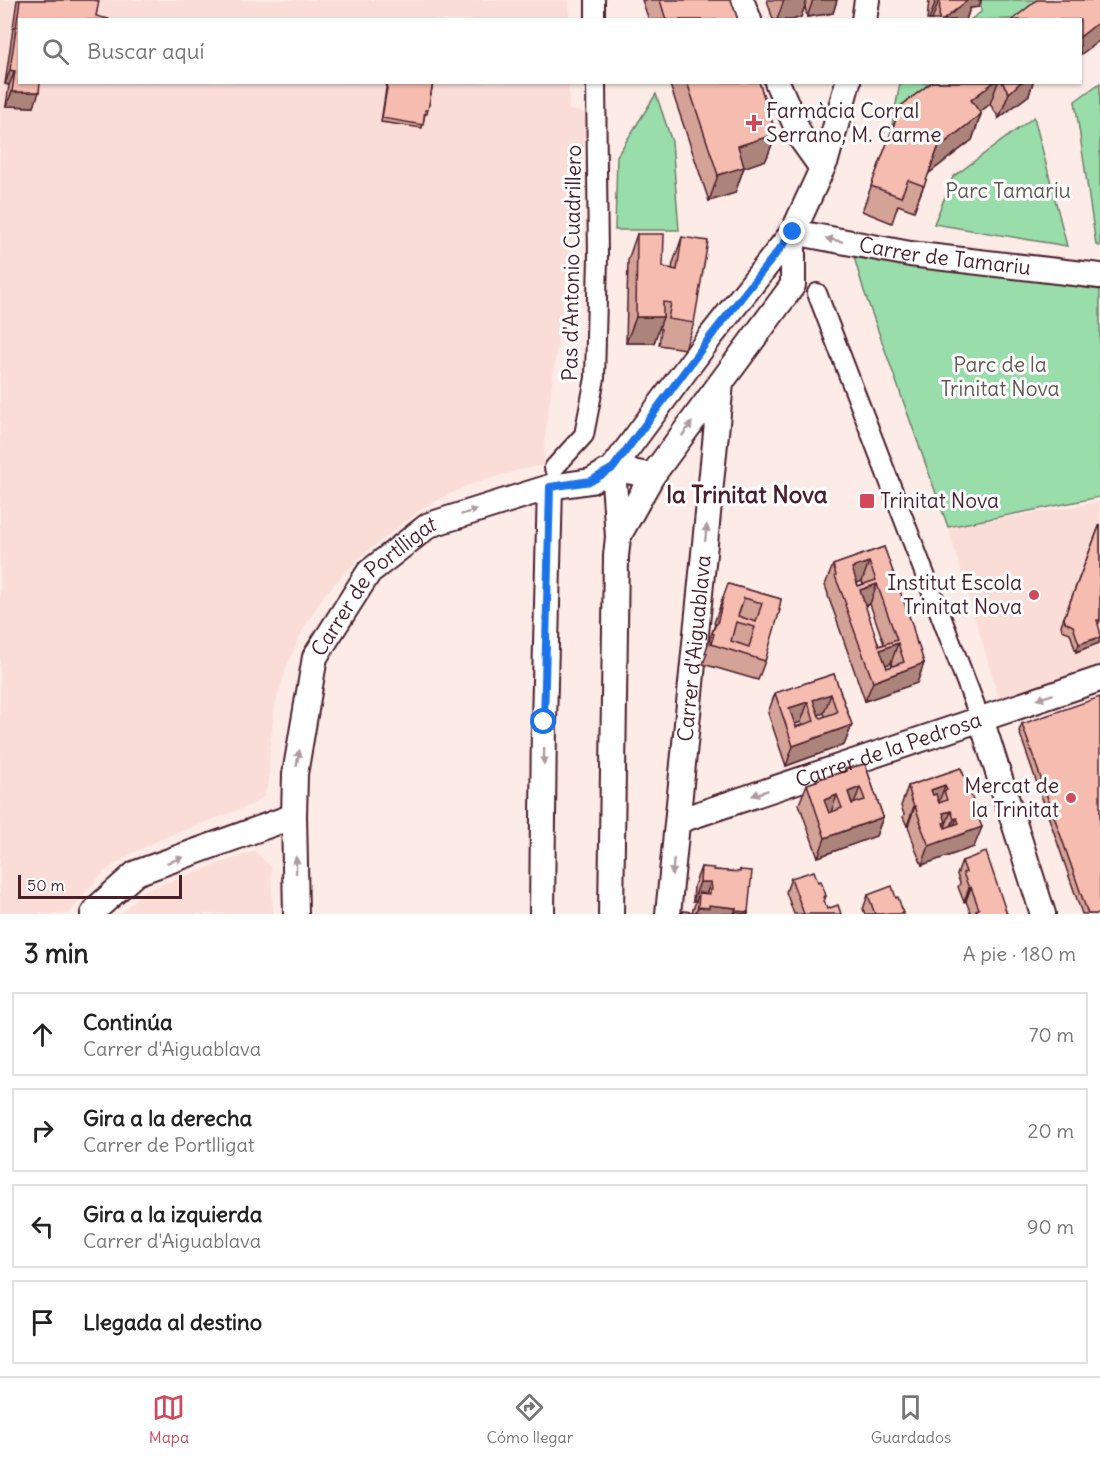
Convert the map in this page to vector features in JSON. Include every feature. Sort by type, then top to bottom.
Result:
[{"type":"street","points":[[595,0],[595,18]]},
{"type":"street","points":[[741,0],[748,18]]},
{"type":"street","points":[[864,18],[867,0]]},
{"type":"street","name":"Pas d'Antonio Cuadrillero","points":[[552,477],[584,435],[595,378],[598,257],[596,84]]},
{"type":"street","points":[[778,84],[802,140],[822,168]]},
{"type":"street","points":[[611,914],[618,537],[613,468],[711,336],[793,232],[826,160],[847,84]]},
{"type":"street","points":[[618,537],[652,476],[793,285],[793,232]]},
{"type":"street","name":"Carrer de Tamariu","points":[[793,232],[910,254],[1100,276]]},
{"type":"street","points":[[817,293],[978,712],[1043,914]]},
{"type":"street","name":"Carrer d'Aiguablava","points":[[668,914],[721,383]]},
{"type":"street","points":[[613,468],[652,476]]},
{"type":"street","name":"Carrer de Portlligat","points":[[296,914],[295,774],[315,657],[369,572],[429,525],[552,477],[591,481],[613,468]]},
{"type":"street","points":[[542,914],[544,722],[552,477]]},
{"type":"street","name":"Carrer de la Pedrosa","points":[[678,821],[978,712],[1100,679]]},
{"type":"street","points":[[93,914],[136,873],[294,816]]},
{"type":"shaded area","points":[[0,0],[569,0],[569,18],[18,18],[18,84],[569,84],[569,110],[588,113],[544,443],[544,465],[468,485],[424,507],[360,557],[324,595],[302,631],[286,668],[275,706],[270,743],[269,781],[264,796],[251,805],[166,837],[132,853],[106,870],[69,914],[0,914]]},
{"type":"shaded area","name":"Institut Escola Trinitat Nova","points":[[1100,502],[1100,664],[999,699],[948,527]]},
{"type":"shaded area","points":[[255,851],[271,867],[273,914],[121,914],[144,891]]},
{"type":"green space","points":[[981,0],[1052,0],[1028,18],[973,18],[981,12]]},
{"type":"green space","name":"Parc Tamariu","points":[[1100,83],[1100,246],[1096,245],[1075,101]]},
{"type":"green space","points":[[900,84],[945,84],[892,125]]},
{"type":"green space","points":[[656,94],[672,142],[679,230],[615,230],[617,156]]},
{"type":"green space","name":"Parc Tamariu","points":[[1034,117],[1067,246],[934,224],[953,177]]},
{"type":"green space","name":"Parc de la Trinitat Nova","points":[[854,257],[1100,290],[1100,497],[948,527]]},
{"type":"building","points":[[20,0],[99,1],[96,16],[105,18],[18,18],[18,84],[40,84],[39,92],[12,92],[15,71],[10,70]]},
{"type":"building","points":[[660,0],[731,0],[737,18],[665,18]]},
{"type":"building","points":[[940,0],[968,0],[946,18],[939,18]]},
{"type":"building","points":[[1037,0],[1100,0],[1100,21],[1082,35],[1082,18],[1014,18]]},
{"type":"building","points":[[388,84],[433,84],[423,125],[382,118]]},
{"type":"building","points":[[688,84],[760,84],[776,134],[738,146],[744,167],[718,175]]},
{"type":"building","points":[[929,84],[991,84],[971,100],[981,114],[938,148],[924,186],[908,180],[901,197],[871,186],[901,106]]},
{"type":"building","points":[[1003,84],[1019,84],[1009,93]]},
{"type":"building","points":[[637,234],[664,234],[663,267],[677,270],[682,237],[708,241],[694,323],[668,319],[671,303],[663,302],[663,317],[636,317]]},
{"type":"building","points":[[1100,524],[1100,620],[1097,620],[1100,637],[1079,644],[1073,626],[1065,622],[1064,618]]},
{"type":"building","points":[[884,547],[924,663],[873,682],[833,565]],"holes":[[[869,562],[876,580],[858,586],[852,568]],[[877,584],[897,640],[879,646],[860,590]],[[898,643],[904,662],[887,668],[880,650]]]},
{"type":"building","points":[[728,584],[781,599],[765,661],[711,644]],"holes":[[[744,598],[762,603],[756,622],[738,616]],[[736,622],[755,627],[749,647],[731,641]]]},
{"type":"building","points":[[834,674],[852,725],[793,746],[775,693]],"holes":[[[831,694],[837,712],[821,718],[813,700]],[[808,702],[814,721],[796,727],[789,708]]]},
{"type":"building","name":"Mercat de la Trinitat","points":[[1100,697],[1100,914],[1088,914],[1022,724]]},
{"type":"building","points":[[865,764],[883,817],[825,838],[807,784],[846,771],[845,769]],"holes":[[[860,787],[865,800],[852,804],[848,792]],[[837,795],[842,808],[829,813],[824,800]]]},
{"type":"building","points":[[961,768],[982,827],[929,846],[908,786]],"holes":[[[945,785],[947,800],[939,803],[936,794],[933,795],[931,790]],[[951,811],[954,819],[957,818],[959,823],[945,828],[943,813]]]},
{"type":"building","points":[[986,852],[1007,914],[978,914],[976,910],[979,909],[971,887],[969,888],[963,873],[966,872],[962,861]]},
{"type":"building","points":[[701,867],[714,868],[714,870],[752,871],[748,912],[736,911],[736,908],[709,905],[709,908],[698,907],[699,893],[710,894],[712,890],[711,882],[700,882]]},
{"type":"building","points":[[814,871],[818,882],[821,881],[827,909],[838,905],[841,914],[804,914],[791,878]]},
{"type":"building","points":[[892,886],[903,912],[901,914],[875,914],[868,895]]},
{"type":"building","points":[[683,911],[707,914],[683,914]]},
{"type":"place","name":"Farmàcia Corral Serrano, M. Carme","points":[[754,123]]},
{"type":"place","name":"Trinitat Nova","points":[[867,501]]},
{"type":"place","name":"Institut Escola Trinitat Nova","points":[[1034,595]]},
{"type":"place","name":"Mercat de la Trinitat","points":[[1071,798]]},
{"type":"district","name":"la Trinitat Nova","points":[[747,495]]},
{"type":"route","points":[[544,722],[550,487],[591,481],[613,468],[711,336],[793,232]]}]
